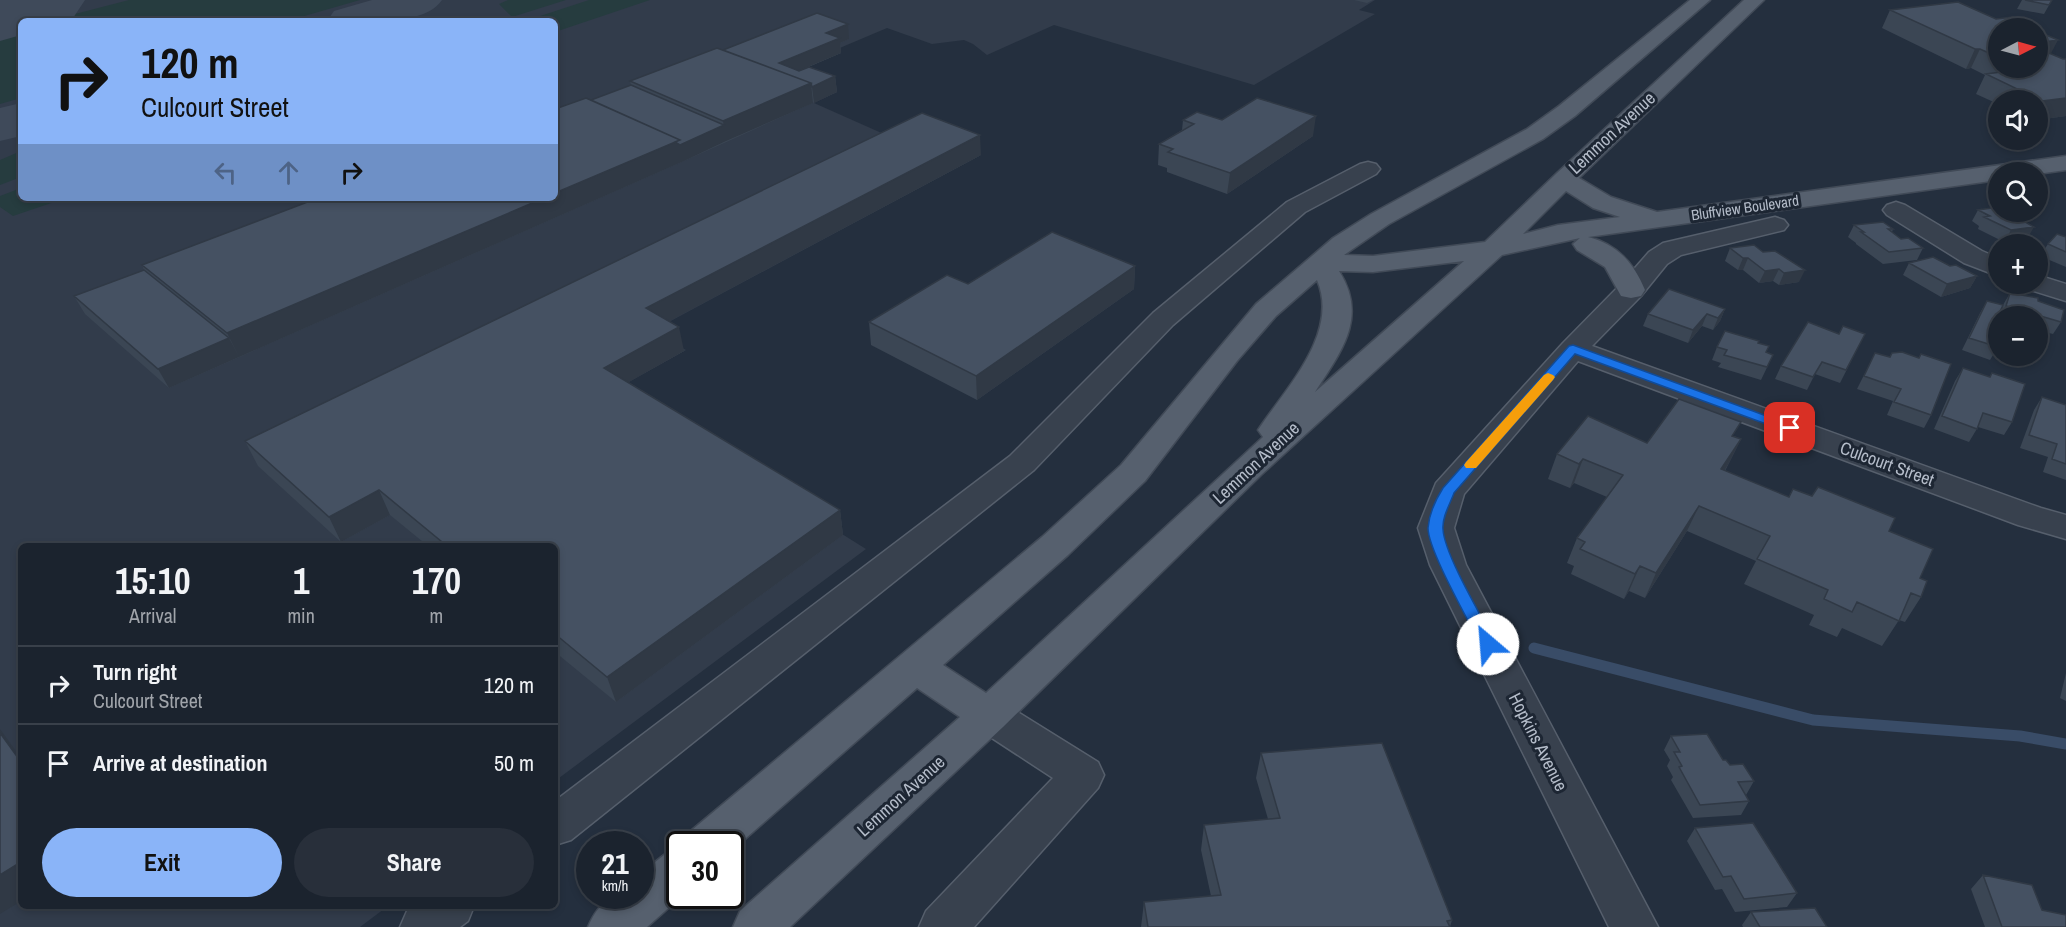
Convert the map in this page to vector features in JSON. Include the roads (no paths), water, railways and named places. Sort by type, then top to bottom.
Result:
[{"type":"main road","name":"Lemmon Avenue","points":[[757,927],[989,715],[1249,467],[1493,249],[1682,69],[1745,1]]},
{"type":"main road","points":[[723,831],[1055,546],[1133,473],[1266,310],[1342,244],[1380,219],[1534,134],[1567,111],[1694,7],[1705,22],[1676,53],[1682,69]]},
{"type":"main road","name":"Bluffview Boulevard","points":[[2048,166],[2066,163]]},
{"type":"main road","name":"Bluffview Boulevard","points":[[1320,263],[1373,264],[1493,249],[1545,236],[1988,174]]},
{"type":"main road","points":[[1565,178],[1600,203],[1620,210],[1668,219]]},
{"type":"main road","points":[[2048,188],[2066,186]]},
{"type":"main road","points":[[1867,191],[1896,210]]},
{"type":"main road","name":"Bluffview Boulevard","points":[[1493,249],[1536,250],[1672,232],[1774,225],[1988,196]]},
{"type":"main road","points":[[1586,244],[1617,261],[1624,270],[1631,290]]},
{"type":"main road","points":[[1249,467],[1332,342],[1338,308],[1332,282],[1320,263]]},
{"type":"main road","points":[[915,667],[989,715]]},
{"type":"main road","points":[[612,927],[666,881]]},
{"type":"street","points":[[558,824],[1022,462],[1164,319],[1296,207],[1368,169]]},
{"type":"street","points":[[1896,210],[1955,247],[1988,263]]},
{"type":"street","name":"Hopkins Avenue","points":[[1634,927],[1448,565],[1436,528],[1448,491],[1573,349],[1631,290],[1658,258],[1672,249],[1774,225]]},
{"type":"street","points":[[2048,287],[2066,293]]},
{"type":"street","name":"Culcourt Street","points":[[1573,349],[2019,513],[2066,527]]},
{"type":"street","points":[[943,927],[1083,775],[989,715]]},
{"type":"street","points":[[424,927],[447,909]]},
{"type":"waterway","points":[[1534,648],[1813,720],[2020,736],[2066,744]]}]
